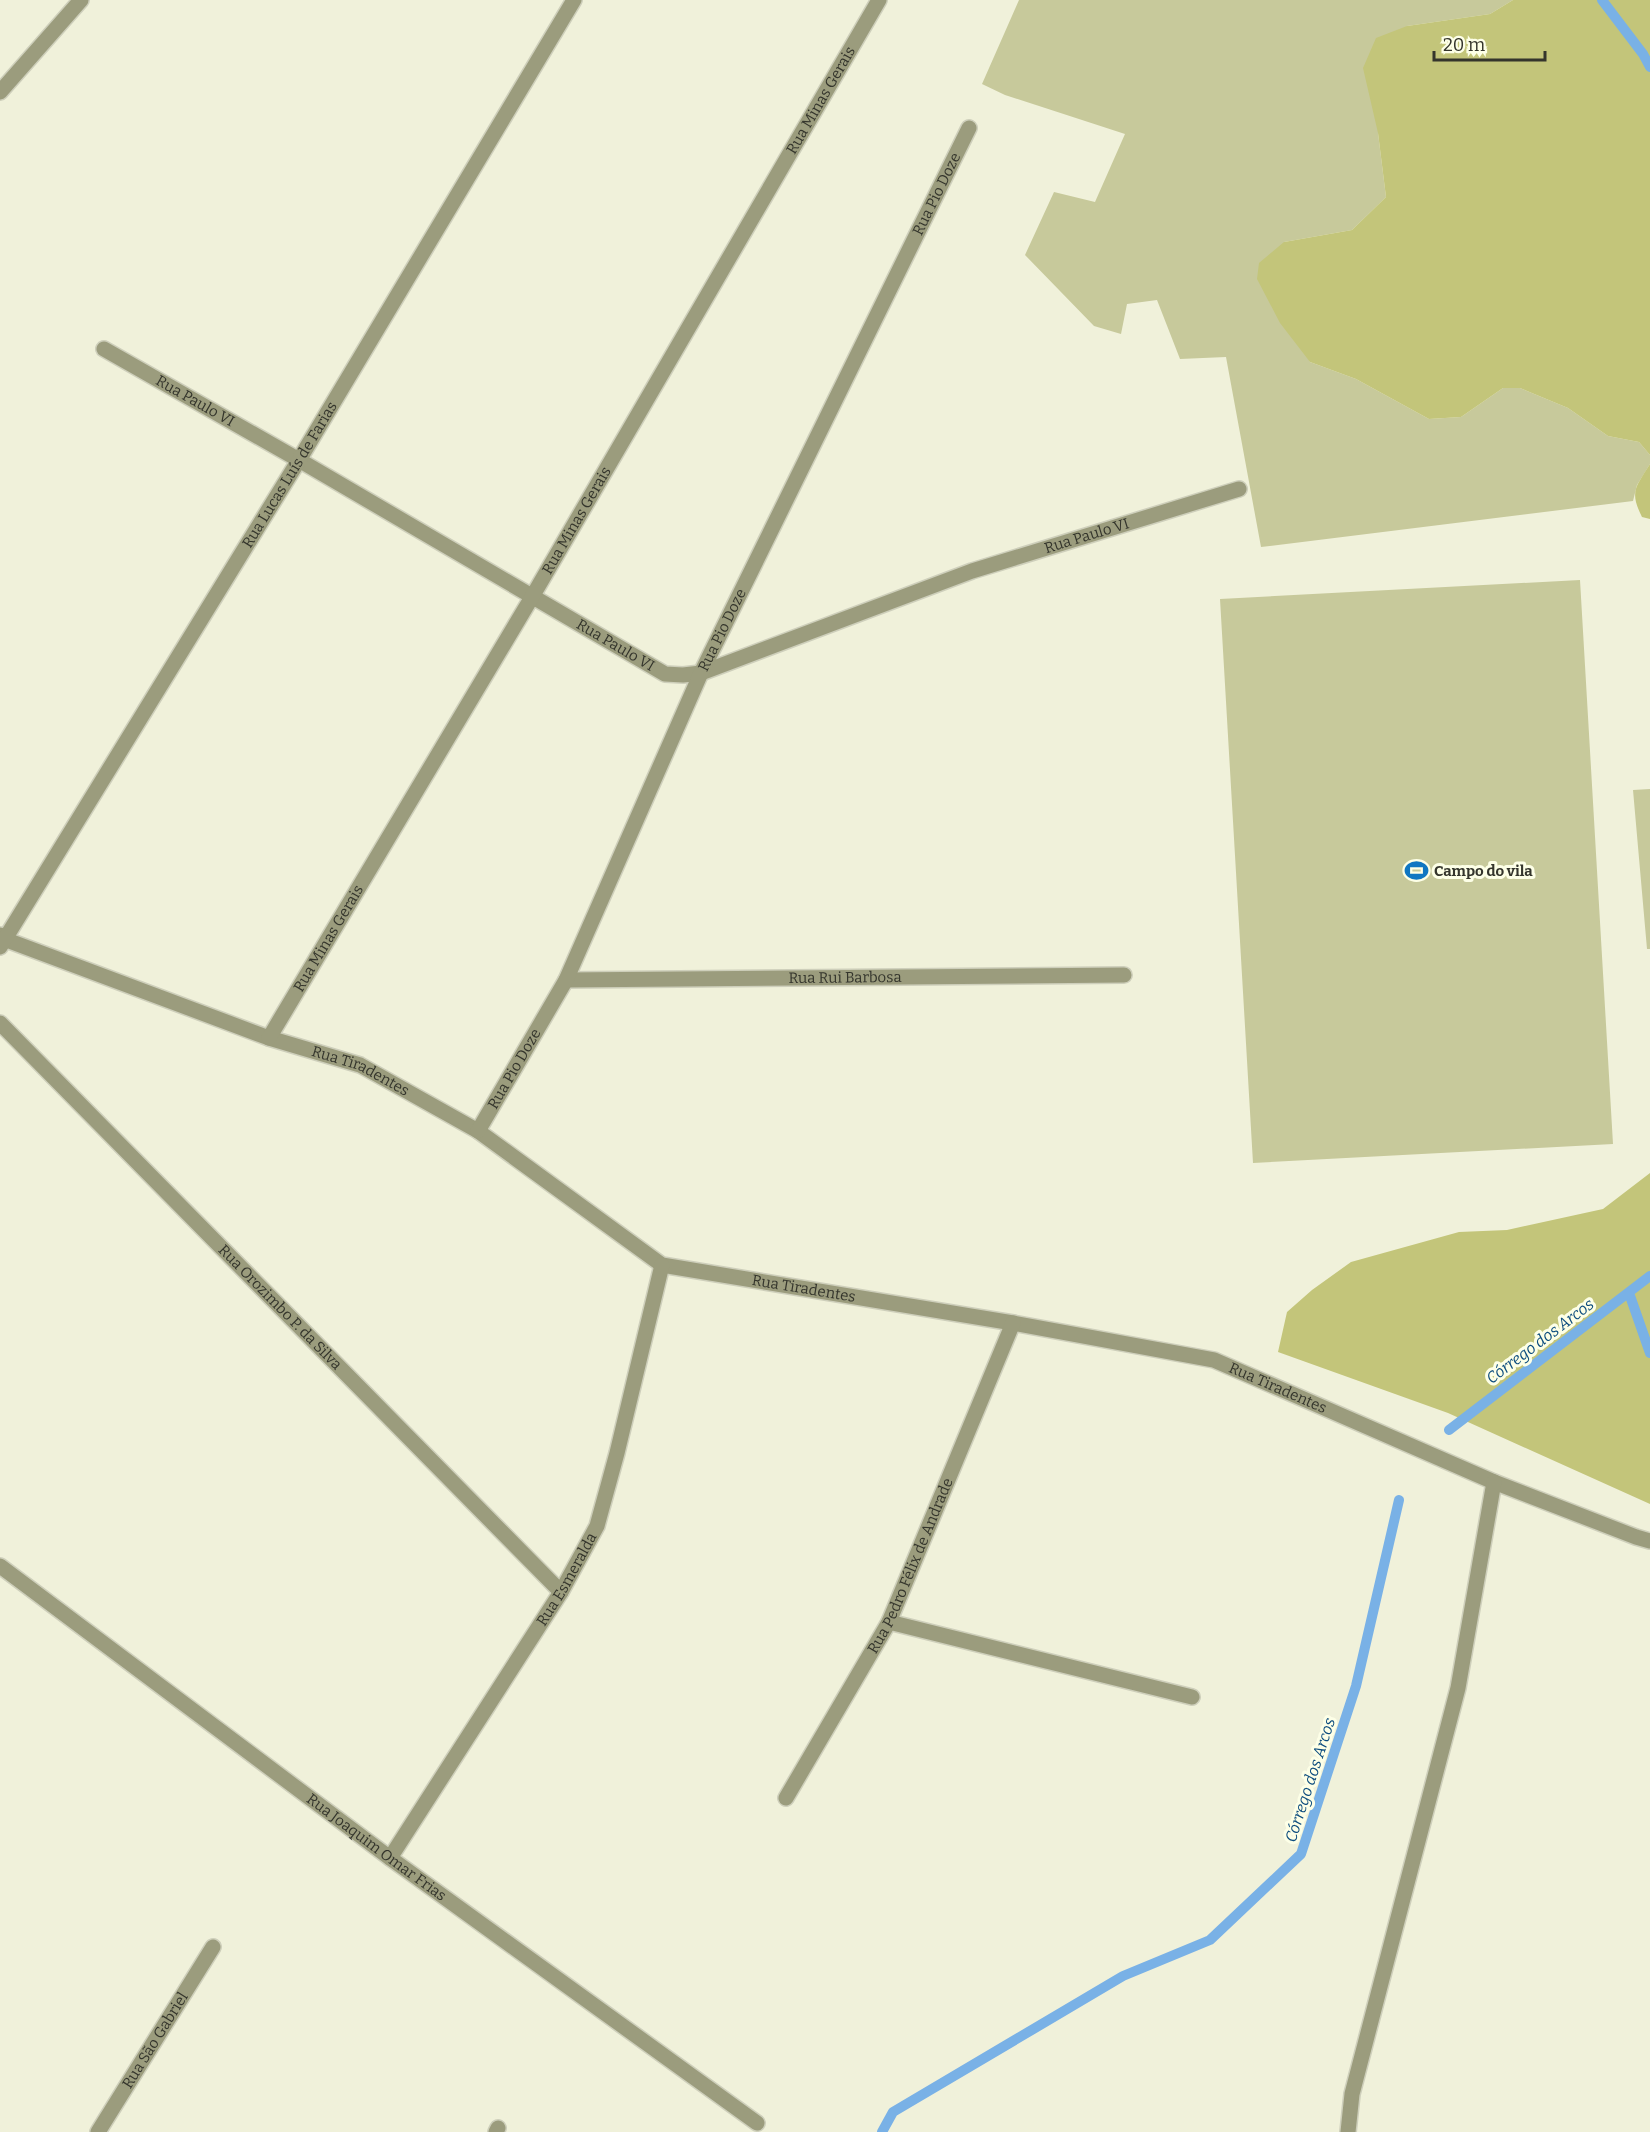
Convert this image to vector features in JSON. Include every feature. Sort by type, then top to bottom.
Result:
[{"type":"street","points":[[0,92],[81,0]]},
{"type":"street","name":"Rua Lucas Luís de Farias","points":[[1,940],[299,460],[574,0]]},
{"type":"street","name":"Rua Minas Gerais","points":[[269,1038],[532,597],[879,0]]},
{"type":"street","name":"Rua Pio Doze","points":[[478,1131],[566,980],[701,673],[969,128]]},
{"type":"street","name":"Rua Paulo VI","points":[[104,349],[665,674],[701,673],[972,571],[1239,489]]},
{"type":"street","name":"Rua Tiradentes","points":[[1,940],[269,1038],[360,1065],[478,1131],[662,1265],[1013,1323],[1214,1360],[1494,1482],[1636,1538],[1650,1541]]},
{"type":"street","name":"Rua Rui Barbosa","points":[[566,980],[1124,975]]},
{"type":"street","name":"Rua Orozimbo P. da Silva","points":[[0,1023],[561,1592]]},
{"type":"street","name":"Rua Esmeralda","points":[[390,1858],[561,1592],[597,1526],[662,1265]]},
{"type":"street","name":"Rua Pedro Félix de Andrade","points":[[786,1798],[889,1622],[1013,1323]]},
{"type":"street","points":[[1348,2132],[1352,2094],[1458,1688],[1494,1482]]},
{"type":"street","name":"Rua Joaquim Omar Frias","points":[[0,1566],[390,1858],[757,2123]]},
{"type":"street","points":[[889,1622],[1192,1697]]},
{"type":"street","name":"Rua São Gabriel","points":[[98,2132],[213,1947]]},
{"type":"green space","points":[[1019,0],[1513,0],[1490,14],[1407,26],[1378,133],[1386,197],[1352,230],[1284,242],[1310,362],[1356,379],[1429,419],[1461,417],[1503,388],[1520,388],[1568,408],[1608,436],[1639,442],[1650,455],[1650,464],[1637,485],[1633,501],[1261,547],[1226,357],[1180,359],[1157,300],[1127,304],[1121,334],[1094,326],[1025,255],[1054,192],[1095,202],[1125,134],[1005,95],[982,84]]},
{"type":"green space","points":[[1513,0],[1650,0],[1650,455],[1639,442],[1608,436],[1568,408],[1520,388],[1503,388],[1461,417],[1429,419],[1356,379],[1310,362],[1280,323],[1257,279],[1259,263],[1284,242],[1352,230],[1386,197],[1378,133],[1363,68],[1376,38],[1407,26],[1490,14]]},
{"type":"green space","points":[[1650,464],[1650,519],[1642,517],[1635,495],[1638,484]]},
{"type":"green space","name":"Campo do vila","points":[[1580,580],[1613,1144],[1253,1163],[1220,599]]},
{"type":"green space","points":[[1650,789],[1650,949],[1647,949],[1633,790]]},
{"type":"green space","points":[[1650,1173],[1650,1504],[1448,1413],[1278,1352],[1287,1312],[1312,1290],[1351,1262],[1459,1232],[1507,1230],[1603,1209]]},
{"type":"waterway","name":"Córrego dos Arcos","points":[[1602,0],[1643,54],[1650,67]]},
{"type":"waterway","name":"Córrego dos Arcos","points":[[1449,1430],[1650,1276]]},
{"type":"waterway","points":[[1629,1293],[1650,1353]]},
{"type":"waterway","name":"Córrego dos Arcos","points":[[882,2132],[893,2112],[1123,1976],[1210,1940],[1301,1854],[1356,1686],[1399,1500]]},
{"type":"place","name":"Campo do vila","points":[[1416,871]]}]
